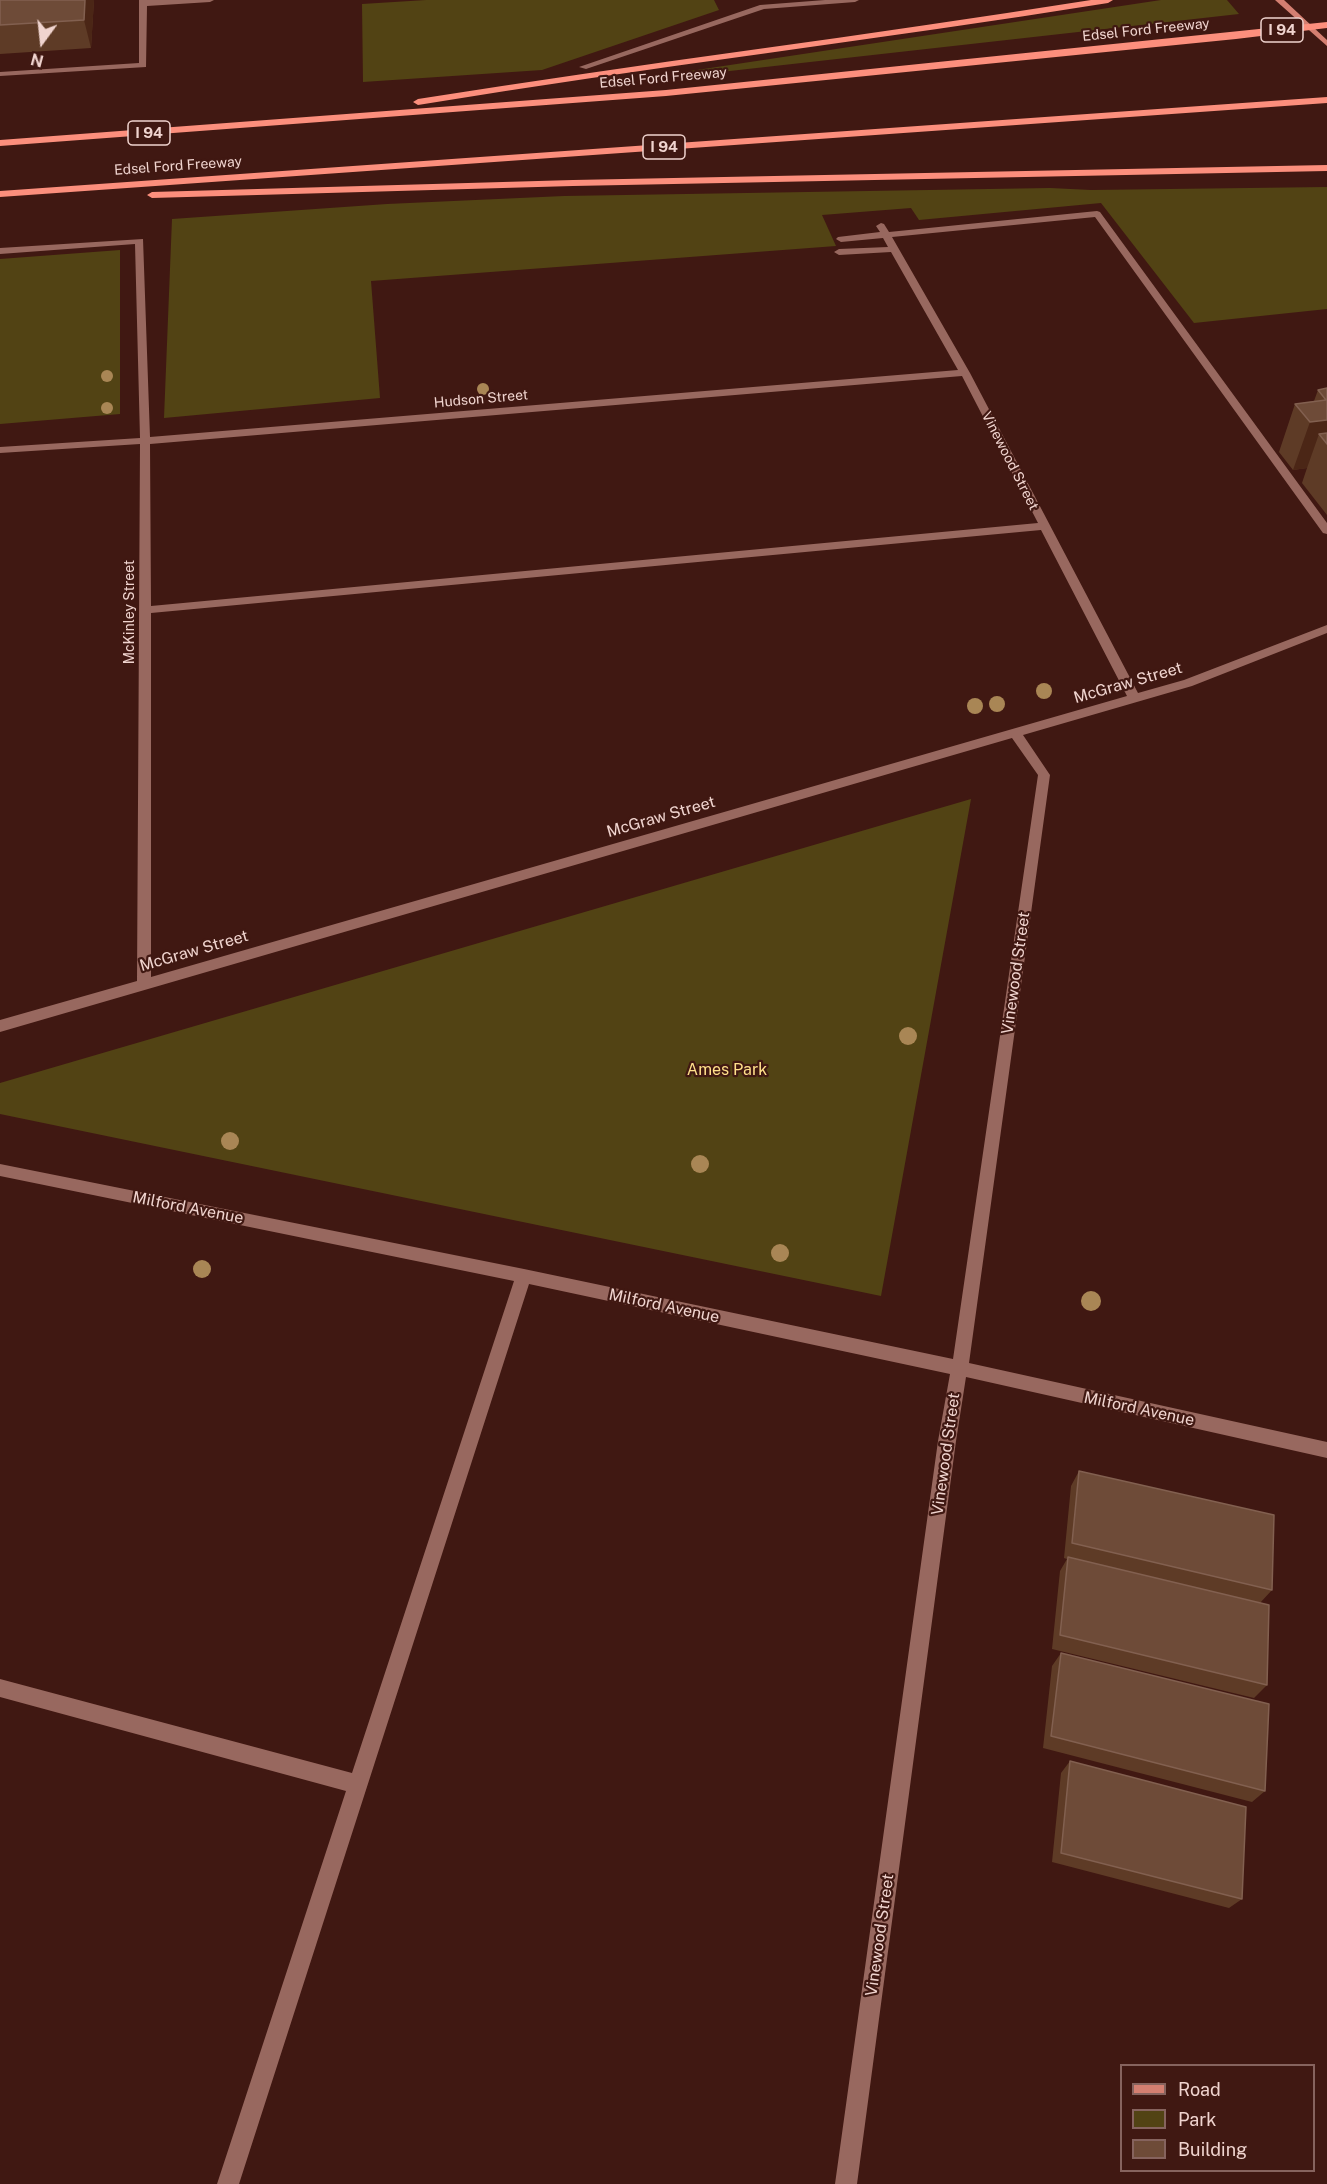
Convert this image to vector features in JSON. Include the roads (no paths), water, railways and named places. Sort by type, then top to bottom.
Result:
[{"type":"highway","points":[[297,123],[516,86],[923,30],[1108,0]]},
{"type":"highway","name":"Edsel Ford Freeway","points":[[0,144],[666,93],[1327,25]]},
{"type":"highway","name":"Edsel Ford Freeway","points":[[0,194],[1327,100]]},
{"type":"highway","points":[[0,200],[585,183],[1327,168]]},
{"type":"main road","points":[[1279,0],[1327,44]]},
{"type":"street","points":[[0,74],[143,65],[142,2],[210,0]]},
{"type":"street","points":[[583,67],[761,4],[855,0]]},
{"type":"street","points":[[841,239],[884,230],[1097,214],[1327,531]]},
{"type":"street","name":"Vinewood Street","points":[[884,230],[964,373],[1134,698]]},
{"type":"street","name":"McKinley Street","points":[[0,251],[140,242],[145,442],[144,982]]},
{"type":"street","points":[[839,252],[894,249]]},
{"type":"street","name":"Hudson Street","points":[[0,450],[145,442],[964,373]]},
{"type":"street","points":[[145,610],[1044,526]]},
{"type":"street","name":"McGraw Street","points":[[0,1026],[144,982],[1188,683],[1327,629]]},
{"type":"street","name":"Vinewood Street","points":[[846,2184],[946,1453],[1044,775],[1016,733]]},
{"type":"street","name":"Milford Avenue","points":[[0,1170],[524,1276],[959,1368],[1327,1450]]},
{"type":"street","points":[[228,2184],[524,1276]]},
{"type":"street","points":[[0,1688],[358,1784]]},
{"type":"park label","name":"Ames Park","points":[[727,1070]]}]
